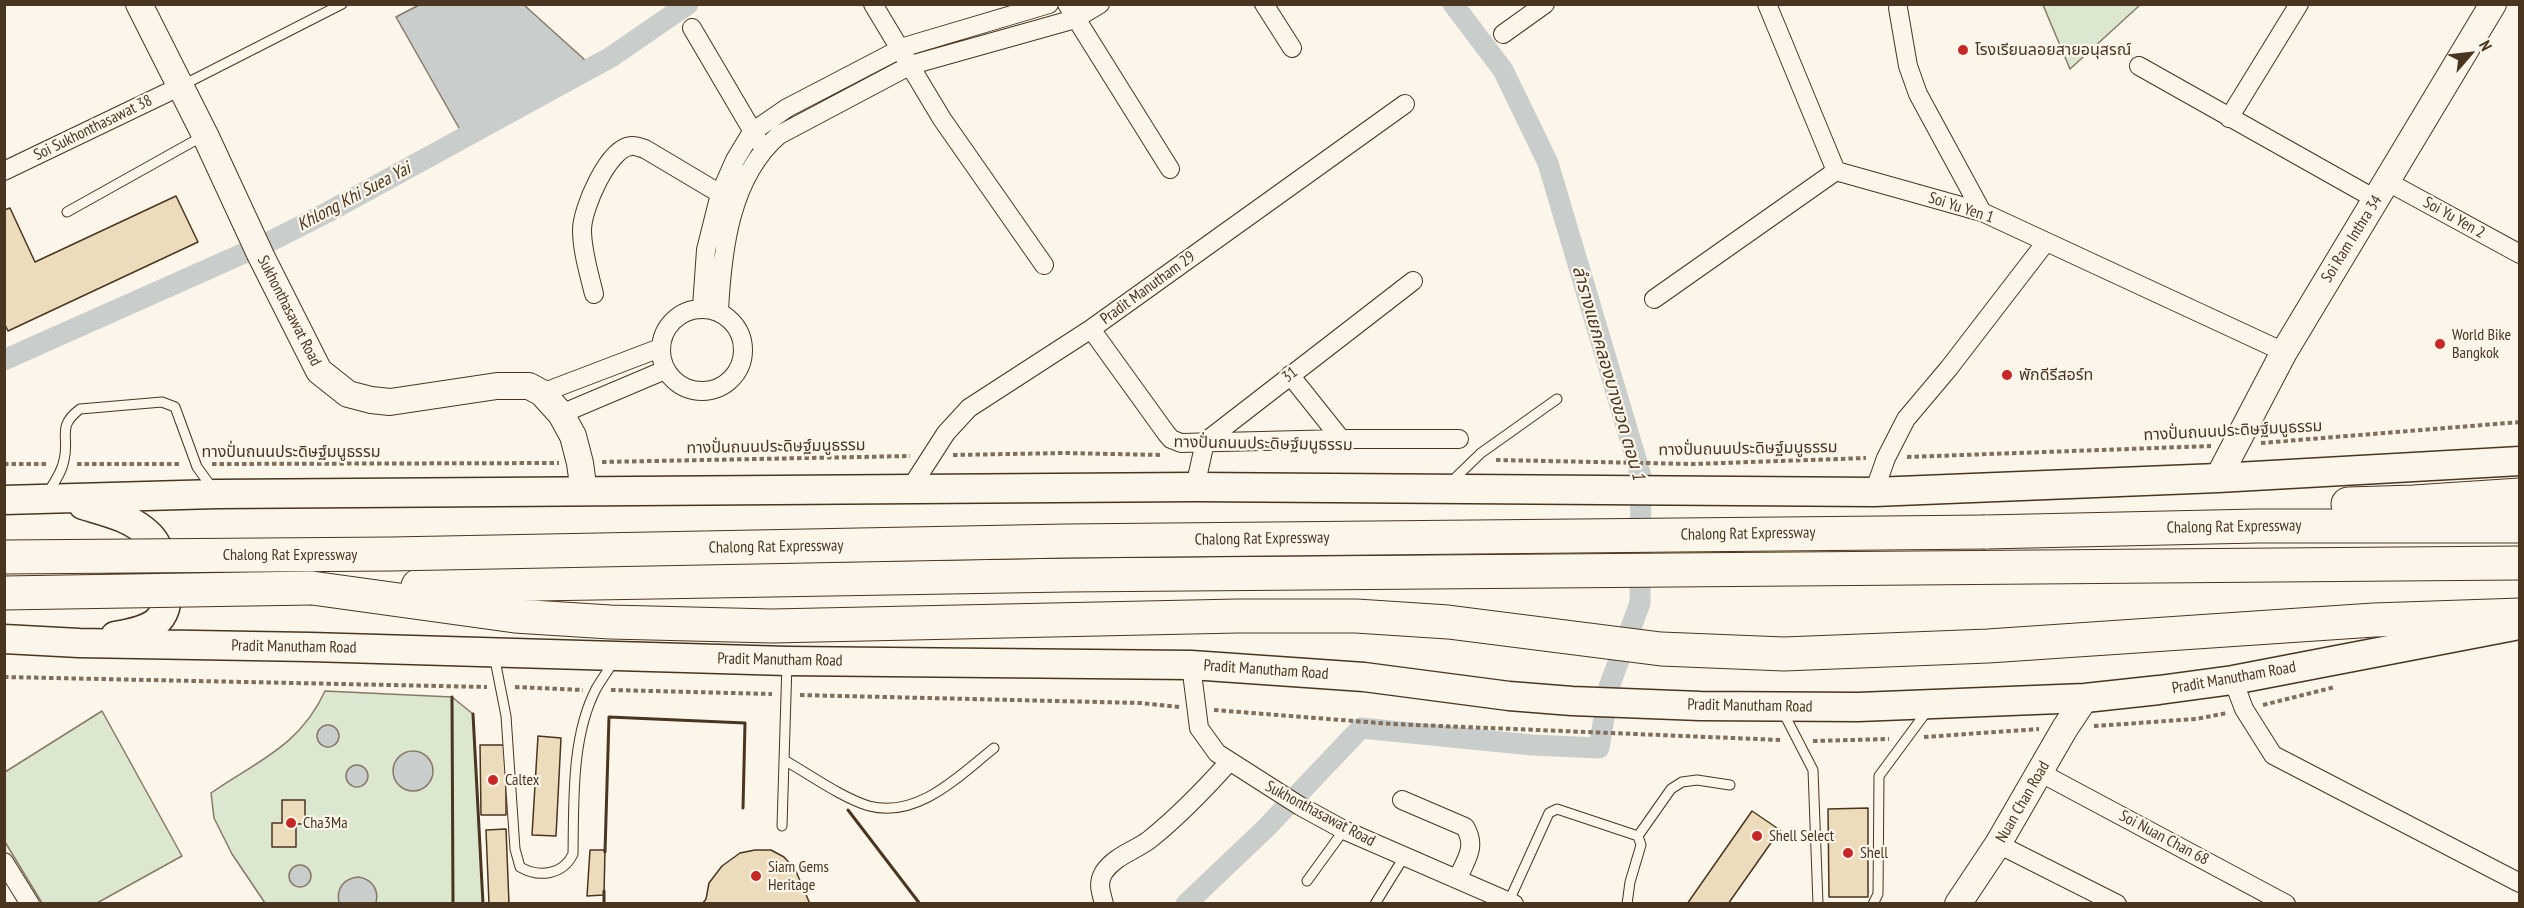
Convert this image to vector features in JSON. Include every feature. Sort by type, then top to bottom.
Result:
[{"type":"highway","points":[[2257,526],[2330,504],[2414,502],[2520,495]]},
{"type":"highway","name":"Chalong Rat Expressway","points":[[4,557],[392,555],[1066,541],[1985,532],[2257,526],[2520,526]]},
{"type":"highway","name":"Chalong Rat Expressway","points":[[4,593],[1114,575],[2520,563]]},
{"type":"highway","points":[[312,588],[515,616],[693,625],[873,625],[1238,616],[1356,616],[1436,621],[1627,646],[1785,654],[1976,647],[2374,620],[2520,615]]},
{"type":"main road","name":"Sukhonthasawat Road","points":[[140,4],[205,135],[256,246],[319,371],[348,394],[390,402],[498,386],[529,386],[542,393]]},
{"type":"main road","name":"Soi Ram Inthra 34","points":[[2217,478],[2284,352],[2493,4]]},
{"type":"main road","points":[[542,393],[561,414],[573,436],[584,492]]},
{"type":"main road","points":[[4,501],[217,494],[1447,488],[1627,476],[1656,476],[1874,492],[2217,478],[2520,461]]},
{"type":"main road","points":[[53,498],[123,518],[138,526],[150,537],[159,551],[164,567],[168,599],[166,611],[157,621],[146,628],[126,634],[79,643]]},
{"type":"main road","name":"Pradit Manutham Road","points":[[4,639],[79,643],[787,661],[1191,665],[1353,676],[1509,696],[1608,703],[1780,706],[1932,704],[2085,698],[2233,680],[2520,625]]},
{"type":"main road","name":"Nuan Chan Road","points":[[1958,903],[1998,844],[2065,728],[2085,698]]},
{"type":"street","points":[[873,4],[942,119],[1044,265]]},
{"type":"street","points":[[711,309],[722,258],[728,198],[735,160],[752,132],[787,108],[901,49],[1049,4]]},
{"type":"street","points":[[728,198],[763,148],[796,124],[911,65],[1100,4]]},
{"type":"street","points":[[1264,4],[1292,48]]},
{"type":"street","points":[[1503,34],[1545,4]]},
{"type":"street","points":[[1654,299],[1836,171],[1767,4]]},
{"type":"street","points":[[2229,118],[2299,4]]},
{"type":"street","points":[[1898,8],[1908,66],[1918,94],[1982,212]]},
{"type":"street","points":[[1071,12],[1170,168]]},
{"type":"street","points":[[692,28],[763,148]]},
{"type":"street","name":"Soi Yu Yen 2","points":[[2139,66],[2229,118],[2520,254]]},
{"type":"street","name":"Soi Sukhonthasawat 38","points":[[4,171],[181,86]]},
{"type":"street","name":"Pradit Manutham 29","points":[[909,489],[946,433],[969,408],[1090,329],[1405,104]]},
{"type":"street","points":[[594,294],[581,228],[597,181],[617,152],[631,146],[645,149],[728,198]]},
{"type":"street","name":"Soi Yu Yen 1","points":[[1836,171],[1982,212],[2284,352]]},
{"type":"street","points":[[1874,492],[1886,458],[1906,419],[1949,368],[2046,243]]},
{"type":"street","name":"31","points":[[1204,449],[1290,375],[1413,281]]},
{"type":"street","points":[[711,309],[735,324],[743,342],[743,361],[733,379],[716,390],[697,392],[678,385],[665,370],[660,348],[667,326],[683,312],[711,309]]},
{"type":"street","points":[[1090,329],[1171,439],[1181,443],[1204,449],[1341,439],[1459,439]]},
{"type":"street","points":[[542,393],[660,348]]},
{"type":"street","points":[[561,414],[665,370]]},
{"type":"street","points":[[1290,375],[1341,439]]},
{"type":"street","points":[[1195,488],[1204,449]]},
{"type":"street","name":"Sukhonthasawat Road","points":[[1191,665],[1199,728],[1217,753],[1229,762],[1344,830],[1512,902]]},
{"type":"street","points":[[2233,680],[2244,709],[2273,755],[2520,883]]},
{"type":"street","points":[[1104,903],[1099,886],[1103,873],[1118,858],[1145,842],[1183,812],[1229,762]]},
{"type":"street","name":"Soi Nuan Chan 68","points":[[2041,773],[2286,903]]},
{"type":"street","points":[[1402,800],[1465,827],[1470,835],[1472,846],[1458,878]]},
{"type":"street","points":[[1998,844],[2117,903]]},
{"type":"street","points":[[4,862],[30,903]]},
{"type":"lane","points":[[181,86],[342,4]]},
{"type":"lane","points":[[67,212],[205,135]]},
{"type":"lane","points":[[1447,488],[1472,460],[1557,399]]},
{"type":"lane","points":[[53,498],[64,464],[66,453],[64,428],[69,417],[80,409],[162,402],[175,407],[196,464],[217,494]]},
{"type":"lane","points":[[493,653],[507,726],[515,849],[520,867],[531,874],[550,874],[568,864],[573,855],[576,765],[586,716],[595,690],[616,657]]},
{"type":"lane","points":[[782,826],[787,661]]},
{"type":"lane","points":[[1873,903],[1878,894],[1879,776],[1932,704]]},
{"type":"lane","points":[[1780,706],[1813,770],[1818,903]]},
{"type":"lane","points":[[784,760],[870,806],[903,807],[932,796],[994,748]]},
{"type":"lane","points":[[1638,836],[1671,789],[1682,782],[1697,780],[1730,785]]},
{"type":"lane","points":[[1512,902],[1552,810],[1557,809],[1638,836]]},
{"type":"lane","points":[[1307,881],[1344,830]]},
{"type":"lane","points":[[1627,903],[1630,882],[1641,845],[1638,836]]},
{"type":"lane","points":[[1375,903],[1404,857]]},
{"type":"path","name":"ทางปั่นถนนประดิษฐ์มนูธรรม","points":[[1472,460],[1627,476],[1656,476],[1886,458],[2235,445],[2520,422]]},
{"type":"path","name":"ทางปั่นถนนประดิษฐ์มนูธรรม","points":[[4,464],[580,463],[1204,449]]},
{"type":"path","points":[[1594,733],[1614,733]]},
{"type":"green space","points":[[2043,5],[2140,5],[2070,69]]},
{"type":"green space","points":[[325,691],[452,697],[473,714],[483,903],[265,903],[232,854],[214,818],[211,793],[276,751],[290,739],[315,710]]},
{"type":"green space","points":[[102,711],[182,856],[97,903],[42,903],[5,842],[5,772]]},
{"type":"shaded area","points":[[419,5],[524,5],[585,60],[463,135],[396,17]]},
{"type":"shaded area","points":[[328,725],[336,728],[339,736],[336,744],[328,747],[320,744],[317,736],[320,728]]},
{"type":"shaded area","points":[[413,751],[427,757],[433,771],[427,785],[413,791],[399,785],[393,771],[399,757]]},
{"type":"shaded area","points":[[357,765],[365,768],[368,776],[365,784],[357,787],[349,784],[346,776],[349,768]]},
{"type":"shaded area","points":[[300,865],[308,868],[311,876],[308,884],[300,887],[292,884],[289,876],[292,868]]},
{"type":"shaded area","points":[[359,877],[368,880],[374,886],[377,894],[376,903],[339,903],[338,898],[342,885],[349,879]]},
{"type":"building","points":[[176,196],[198,242],[8,331],[4,323],[4,210],[10,208],[35,262]]},
{"type":"building","name":"Caltex","points":[[538,736],[561,738],[556,836],[532,835]]},
{"type":"building","name":"Caltex","points":[[480,745],[506,745],[506,815],[481,815]]},
{"type":"building","name":"Cha3Ma","points":[[282,800],[305,800],[305,824],[296,824],[296,847],[272,847],[272,823],[282,823]]},
{"type":"building","name":"Shell","points":[[1868,808],[1868,897],[1829,897],[1828,809]]},
{"type":"building","points":[[1752,811],[1780,830],[1728,904],[1687,904]]},
{"type":"building","points":[[506,829],[509,904],[489,904],[486,830]]},
{"type":"building","points":[[590,850],[605,850],[604,895],[587,896]]},
{"type":"building","name":"Siam Gems Heritage","points":[[771,850],[784,857],[795,869],[810,904],[702,904],[706,899],[709,883],[722,866],[740,853]]},
{"type":"waterway","name":"Khlong Khi Suea Yai","points":[[4,360],[269,242],[328,212],[611,57],[688,4]]},
{"type":"waterway","name":"ลำรางแยกคลองบางขวด ตอน 1","points":[[1186,904],[1266,828],[1361,728],[1532,745],[1599,748],[1609,687],[1640,603],[1641,476],[1548,163],[1503,70],[1453,4]]},
{"type":"wall","points":[[452,697],[453,904]]},
{"type":"wall","points":[[473,714],[483,904]]},
{"type":"wall","points":[[605,852],[609,717],[745,723],[743,808]]},
{"type":"wall","points":[[848,810],[920,904]]},
{"type":"wall","points":[[604,891],[604,904]]},
{"type":"place","name":"โรงเรียนลอยสายอนุสรณ์","points":[[1963,50]]},
{"type":"place","name":"World Bike Bangkok","points":[[2440,344]]},
{"type":"place","name":"พักดีรีสอร์ท","points":[[2007,375]]},
{"type":"place","name":"Caltex","points":[[493,780]]},
{"type":"place","name":"Cha3Ma","points":[[291,823]]},
{"type":"place","name":"Shell Select","points":[[1757,836]]},
{"type":"place","name":"Shell","points":[[1848,853]]},
{"type":"place","name":"Siam Gems Heritage","points":[[756,876]]}]
